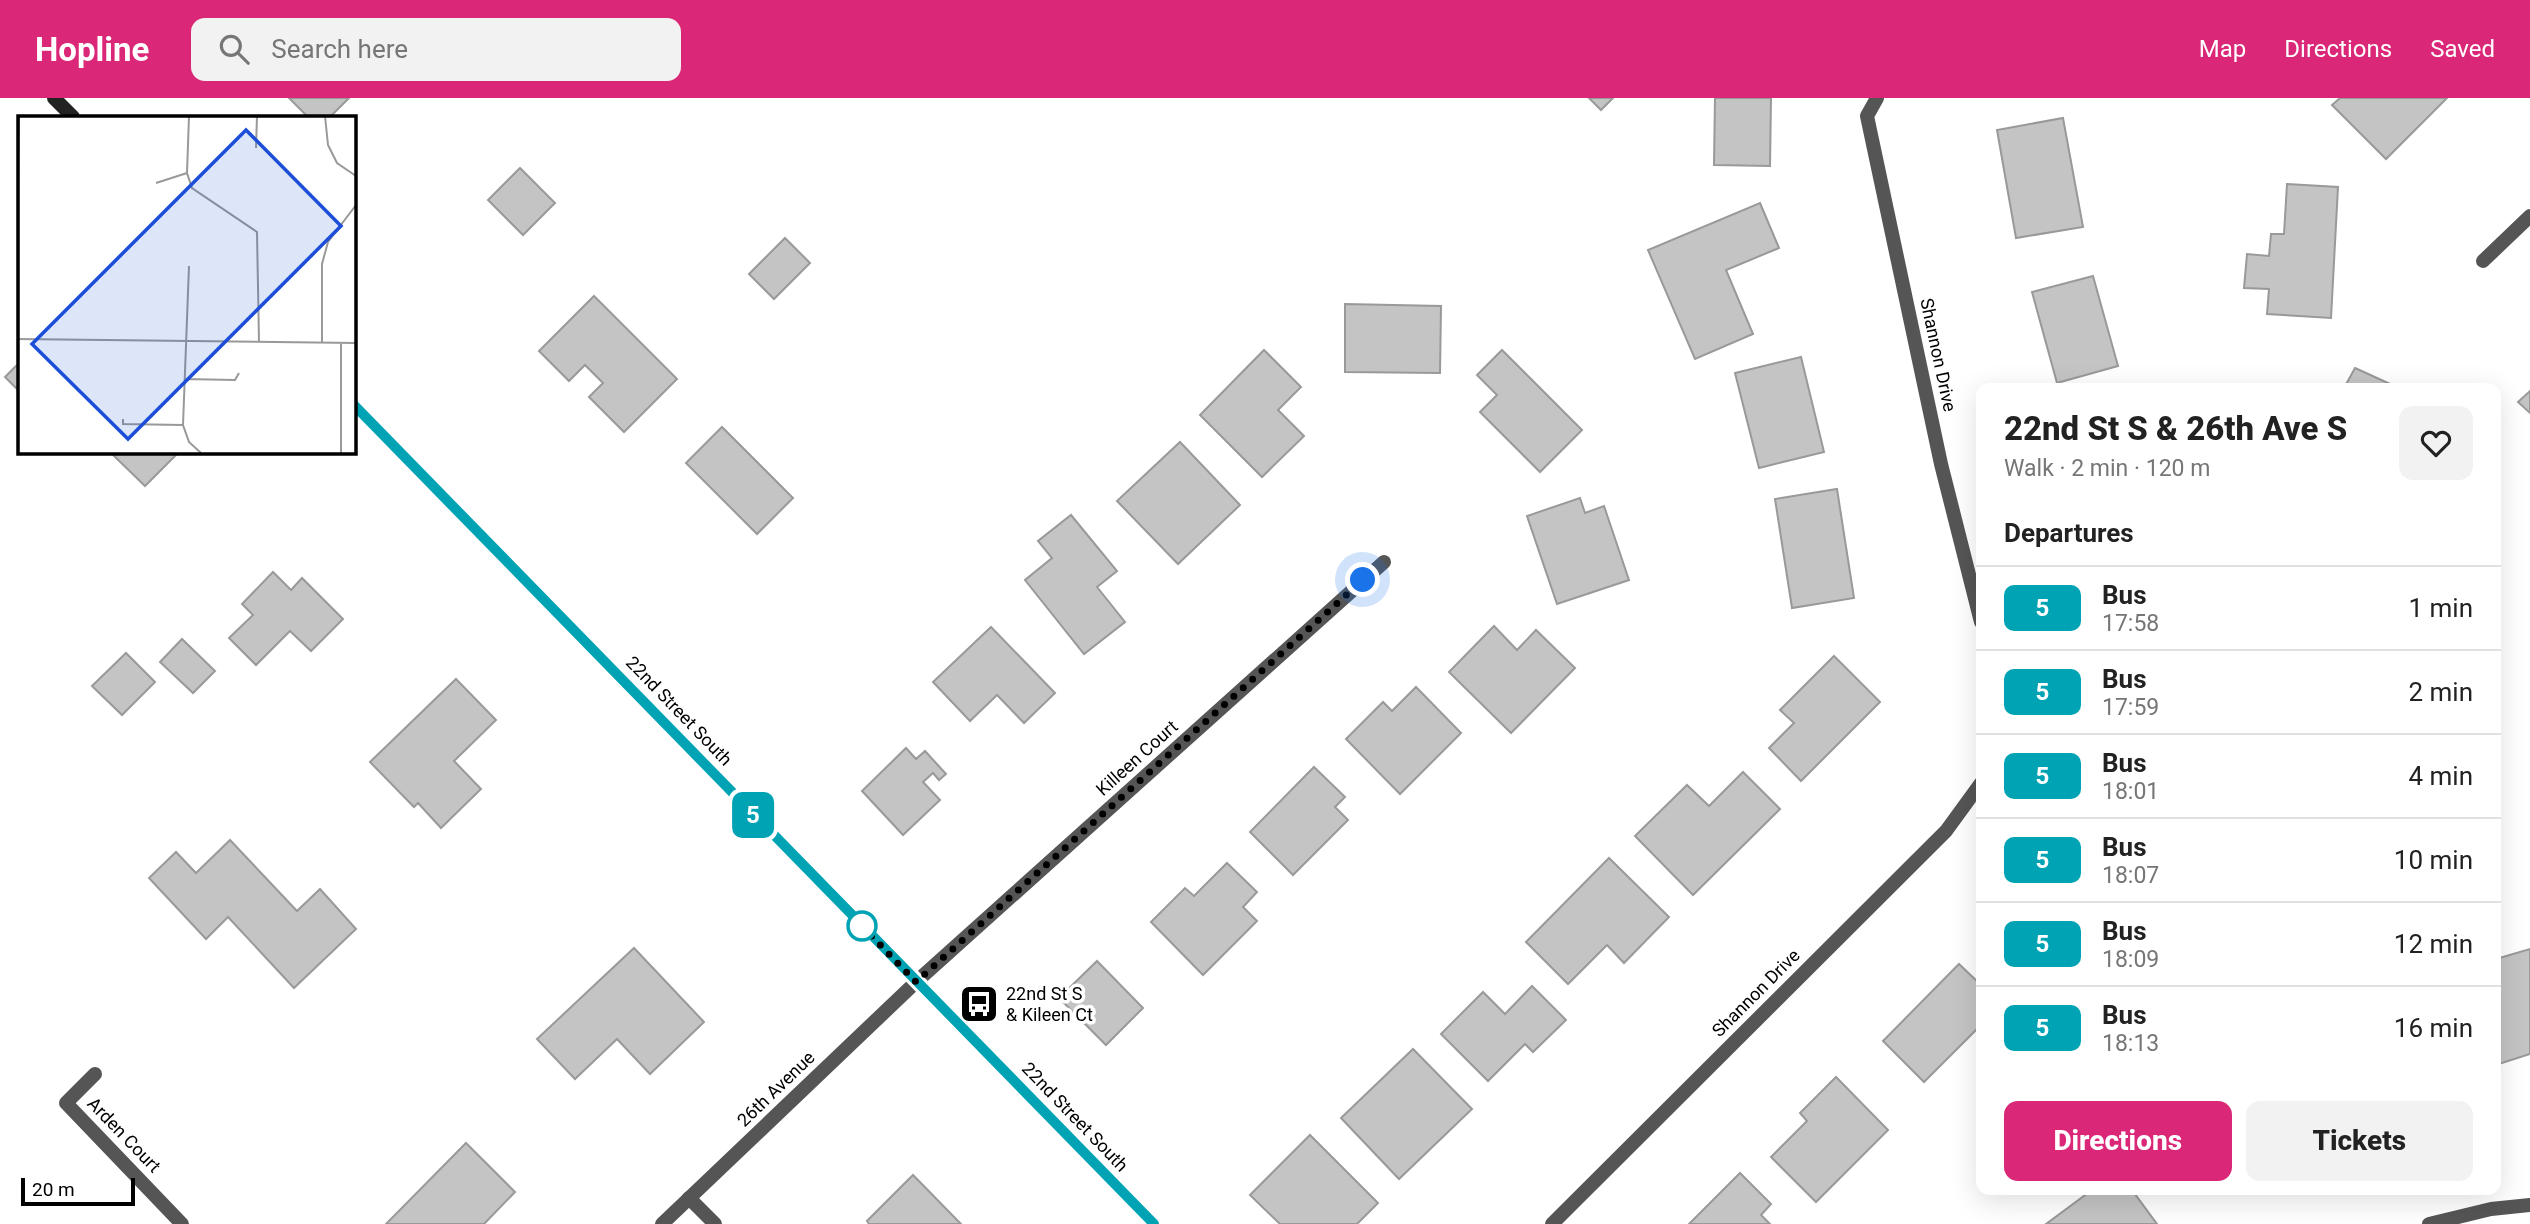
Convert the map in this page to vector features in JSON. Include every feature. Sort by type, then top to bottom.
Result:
[{"type":"street","points":[[54,98],[72,116]]},
{"type":"street","name":"Shannon Drive","points":[[1877,98],[1867,116],[1941,464],[1976,601]]},
{"type":"street","points":[[2483,261],[2530,216]]},
{"type":"street","name":"22nd Street South","points":[[355,406],[1154,1224]]},
{"type":"street","name":"Killeen Court","points":[[916,982],[1384,562]]},
{"type":"street","name":"Shannon Drive","points":[[1552,1224],[1946,831],[1976,790]]},
{"type":"street","name":"26th Avenue","points":[[662,1224],[916,982]]},
{"type":"street","name":"Arden Court","points":[[95,1074],[66,1103],[182,1224]]},
{"type":"street","points":[[689,1198],[715,1224]]},
{"type":"street","points":[[2429,1224],[2491,1209],[2530,1205]]},
{"type":"building","points":[[289,98],[349,98],[331,116],[307,116]]},
{"type":"building","points":[[1589,98],[1613,98],[1601,110]]},
{"type":"building","points":[[1715,98],[1771,98],[1770,166],[1714,165]]},
{"type":"building","points":[[2340,98],[2447,98],[2386,159],[2332,105]]},
{"type":"building","points":[[2063,118],[2083,227],[2016,238],[1997,130]]},
{"type":"building","points":[[520,168],[555,203],[523,235],[488,200]]},
{"type":"building","points":[[2287,184],[2338,187],[2331,318],[2267,314],[2269,289],[2244,288],[2247,254],[2269,256],[2271,234],[2284,234]]},
{"type":"building","points":[[1760,203],[1779,248],[1726,270],[1753,334],[1695,359],[1648,250]]},
{"type":"building","points":[[785,238],[810,263],[774,299],[749,274]]},
{"type":"building","points":[[2093,276],[2118,366],[2057,383],[2032,292]]},
{"type":"building","points":[[594,296],[677,379],[624,432],[589,397],[603,383],[585,365],[569,381],[539,351]]},
{"type":"building","points":[[1345,304],[1441,306],[1440,373],[1345,372]]},
{"type":"building","points":[[1264,350],[1301,387],[1278,410],[1304,436],[1262,477],[1200,415]]},
{"type":"building","points":[[1502,350],[1582,430],[1540,472],[1480,412],[1497,395],[1477,375]]},
{"type":"building","points":[[1801,357],[1824,452],[1759,468],[1735,373]]},
{"type":"building","points":[[18,364],[18,390],[5,377]]},
{"type":"building","points":[[2355,368],[2388,383],[2347,383]]},
{"type":"building","points":[[2530,391],[2530,413],[2518,402]]},
{"type":"building","points":[[722,427],[793,498],[757,534],[686,463]]},
{"type":"building","points":[[1180,442],[1240,505],[1178,564],[1117,501]]},
{"type":"building","points":[[111,453],[176,453],[145,486]]},
{"type":"building","points":[[1837,489],[1854,598],[1792,608],[1775,499]]},
{"type":"building","points":[[1580,498],[1585,513],[1604,506],[1629,580],[1557,604],[1527,516]]},
{"type":"building","points":[[1071,515],[1117,571],[1097,587],[1125,622],[1084,654],[1025,580],[1052,558],[1038,541]]},
{"type":"building","points":[[273,572],[291,590],[302,578],[343,619],[311,651],[290,631],[256,665],[229,638],[253,615],[242,604]]},
{"type":"building","points":[[1494,626],[1517,650],[1536,630],[1575,668],[1511,733],[1449,672]]},
{"type":"building","points":[[991,627],[1055,693],[1024,723],[997,695],[970,721],[933,682]]},
{"type":"building","points":[[182,639],[215,671],[193,693],[160,662]]},
{"type":"building","points":[[126,653],[155,682],[122,715],[92,686]]},
{"type":"building","points":[[1834,656],[1880,702],[1801,781],[1769,748],[1794,723],[1780,710]]},
{"type":"building","points":[[456,679],[496,720],[454,761],[481,789],[441,828],[418,803],[414,807],[370,762]]},
{"type":"building","points":[[1416,687],[1461,733],[1400,794],[1346,739],[1383,702],[1392,711]]},
{"type":"building","points":[[906,748],[916,759],[925,751],[946,774],[939,780],[933,773],[923,782],[940,800],[903,835],[862,791]]},
{"type":"building","points":[[1314,767],[1345,797],[1335,807],[1348,820],[1293,875],[1250,832]]},
{"type":"building","points":[[1743,772],[1780,809],[1693,895],[1635,836],[1687,785],[1709,806]]},
{"type":"building","points":[[230,840],[297,911],[320,889],[356,929],[294,988],[228,917],[206,939],[149,878],[176,852],[196,873]]},
{"type":"building","points":[[1609,858],[1669,917],[1624,963],[1607,945],[1568,984],[1526,942]]},
{"type":"building","points":[[1227,863],[1257,892],[1243,907],[1257,921],[1203,975],[1151,922],[1185,888],[1194,896]]},
{"type":"building","points":[[634,948],[704,1022],[650,1074],[617,1039],[575,1079],[537,1039]]},
{"type":"building","points":[[2530,949],[2530,1054],[2501,1063],[2501,958]]},
{"type":"building","points":[[1097,961],[1143,1008],[1106,1045],[1059,998]]},
{"type":"building","points":[[1959,964],[1976,980],[1976,1030],[1924,1082],[1883,1041]]},
{"type":"building","points":[[1532,986],[1566,1020],[1533,1052],[1525,1044],[1488,1081],[1441,1034],[1483,992],[1505,1014]]},
{"type":"building","points":[[1413,1049],[1472,1109],[1399,1179],[1341,1118]]},
{"type":"building","points":[[1836,1077],[1888,1130],[1816,1202],[1771,1157],[1807,1121],[1800,1113]]},
{"type":"building","points":[[1310,1135],[1378,1203],[1357,1224],[1280,1224],[1250,1195]]},
{"type":"building","points":[[466,1143],[515,1192],[484,1224],[386,1224]]},
{"type":"building","points":[[1740,1173],[1771,1204],[1761,1215],[1770,1224],[1689,1224]]},
{"type":"building","points":[[913,1175],[961,1224],[869,1224],[867,1221]]},
{"type":"building","points":[[2085,1195],[2136,1195],[2157,1224],[2046,1224]]},
{"type":"bus line","name":"5","points":[[355,406],[1154,1224]]},
{"type":"place","name":"22nd St S & Kileen Ct","points":[[979,1004]]},
{"type":"route","points":[[862,926],[858,922],[916,982],[1363,580]]}]
